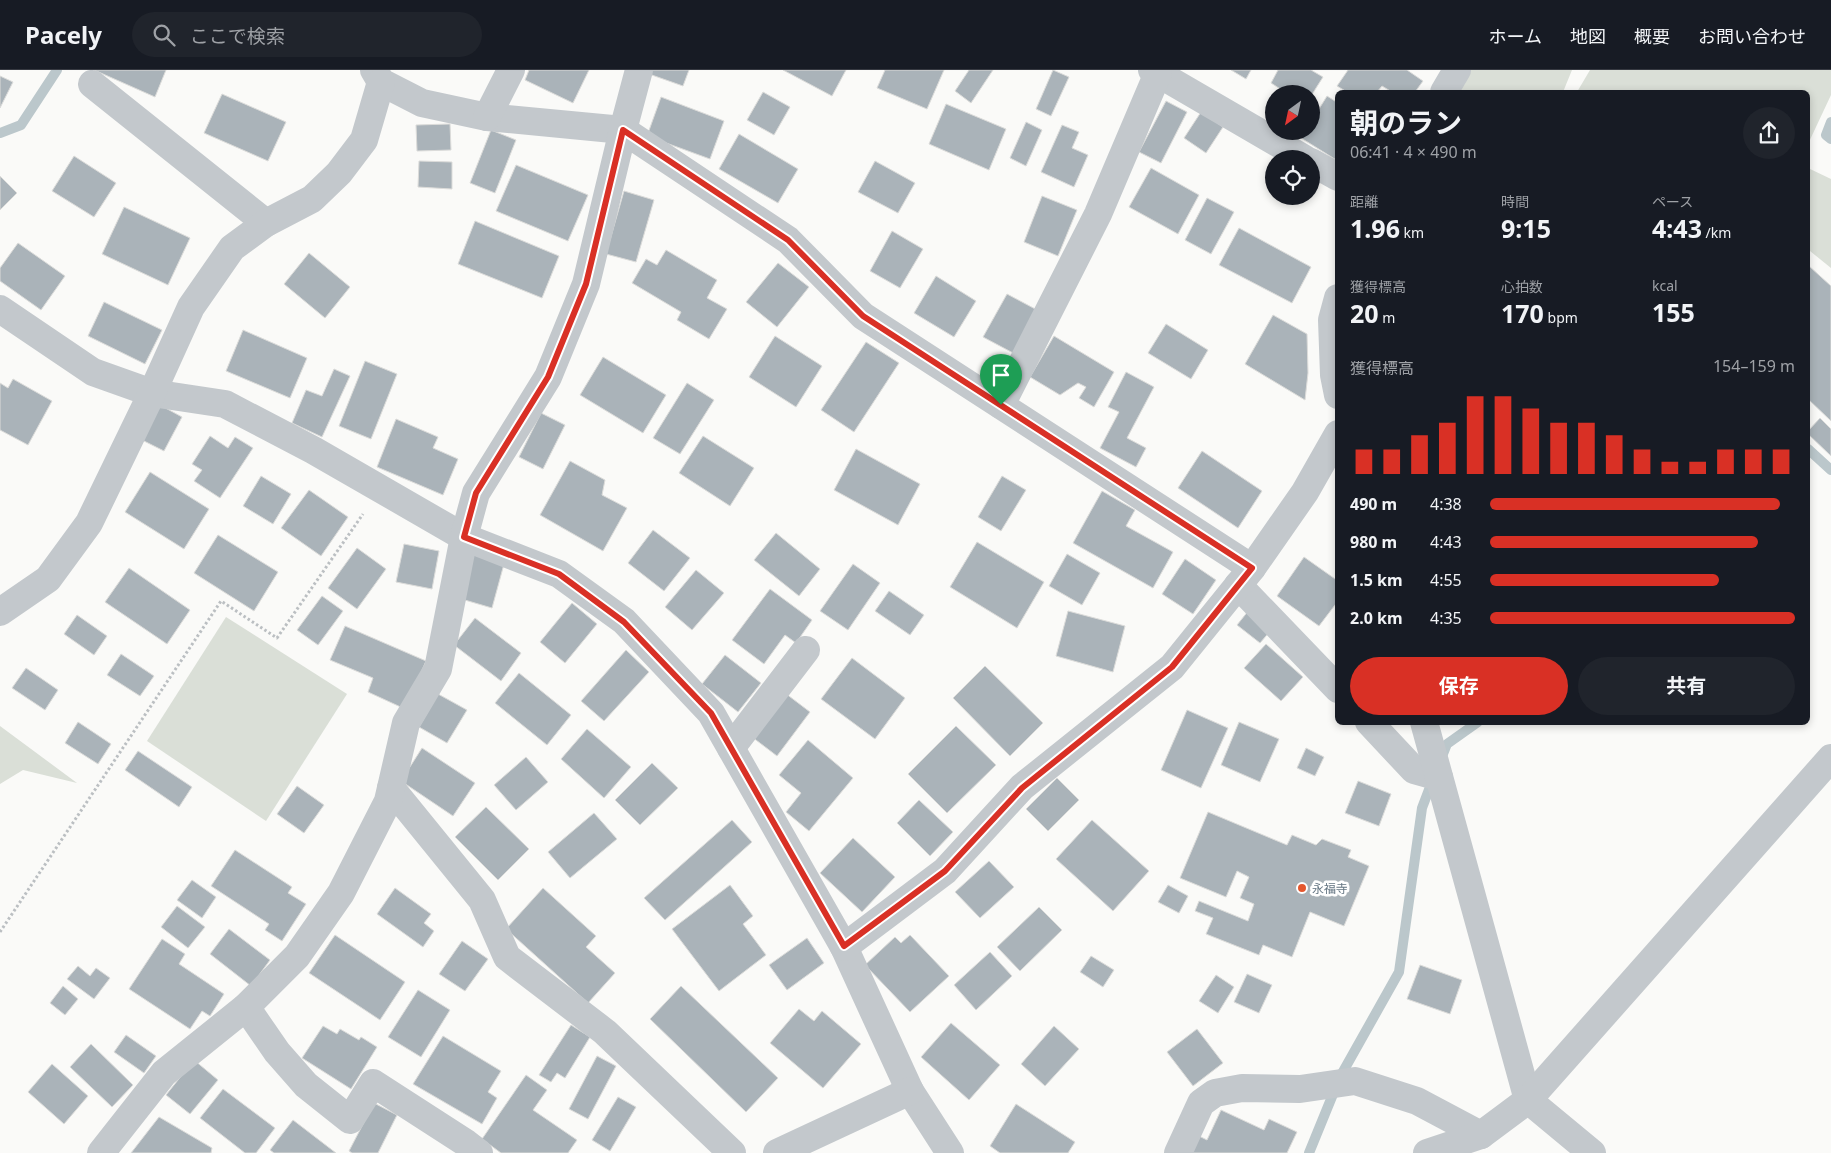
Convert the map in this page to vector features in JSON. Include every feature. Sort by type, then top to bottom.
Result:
[{"type":"street","points":[[487,117],[511,70]]},
{"type":"street","points":[[101,1153],[164,1072],[246,1007],[297,956],[341,893],[388,801],[406,723],[438,668],[464,537],[476,493],[548,377],[586,284],[639,70]]},
{"type":"street","points":[[1445,90],[1457,70]]},
{"type":"street","points":[[1001,405],[1098,214],[1155,72],[1289,150]]},
{"type":"street","points":[[0,612],[48,579],[89,523],[191,307],[232,248],[266,222],[312,199],[340,173],[364,140],[378,76],[422,103],[487,117],[623,130],[788,240],[863,316],[1001,405],[1245,576],[1335,685]]},
{"type":"street","points":[[92,84],[266,222]]},
{"type":"street","points":[[1320,167],[1335,175]]},
{"type":"street","points":[[0,308],[93,372],[152,393],[225,404],[313,450],[464,537],[559,574],[624,622],[711,713],[844,946],[910,1092],[950,1153]]},
{"type":"street","points":[[1335,309],[1332,320],[1335,380]]},
{"type":"street","points":[[844,946],[945,871],[1022,788],[1172,667],[1245,576],[1306,492],[1335,439]]},
{"type":"street","points":[[731,748],[806,650]]},
{"type":"street","points":[[1372,725],[1414,770],[1439,777]]},
{"type":"street","points":[[1425,725],[1528,1100],[1592,1153]]},
{"type":"street","points":[[1427,1153],[1481,1135],[1528,1100],[1831,758]]},
{"type":"street","points":[[392,788],[482,900],[507,957],[605,1032],[732,1153]]},
{"type":"street","points":[[246,1007],[277,1052],[306,1085],[350,1120],[373,1083],[466,1142],[479,1153]]},
{"type":"street","points":[[1178,1153],[1201,1103],[1215,1093],[1242,1088],[1300,1089],[1355,1082],[1417,1101],[1481,1135]]},
{"type":"street","points":[[777,1153],[910,1092]]},
{"type":"path","points":[[0,932],[220,602],[277,638],[380,489]]},
{"type":"shaded area","points":[[1467,70],[1572,70],[1564,90],[1448,90]]},
{"type":"shaded area","points":[[1590,70],[1831,70],[1831,95],[1810,140],[1810,90],[1578,90]]},
{"type":"shaded area","points":[[1810,169],[1831,179],[1831,268],[1810,251]]},
{"type":"shaded area","points":[[226,617],[347,694],[266,821],[147,741]]},
{"type":"shaded area","points":[[0,726],[77,783],[23,770],[0,784]]},
{"type":"building","points":[[94,70],[166,70],[155,97]]},
{"type":"building","points":[[529,70],[589,70],[573,103],[525,80]]},
{"type":"building","points":[[650,70],[689,70],[683,86],[649,74]]},
{"type":"building","points":[[783,70],[846,70],[832,96]]},
{"type":"building","points":[[885,70],[944,70],[927,109],[877,88]]},
{"type":"building","points":[[969,70],[993,70],[971,103],[955,91]]},
{"type":"building","points":[[1053,70],[1069,77],[1051,116],[1036,109]]},
{"type":"building","points":[[1231,70],[1251,70],[1246,79]]},
{"type":"building","points":[[1278,70],[1311,70],[1323,77],[1318,85],[1274,85],[1271,83]]},
{"type":"building","points":[[1348,70],[1407,70],[1423,81],[1416,90],[1389,90],[1382,86],[1379,90],[1344,90],[1337,86]]},
{"type":"building","points":[[0,76],[13,82],[0,108]]},
{"type":"building","points":[[763,92],[790,107],[774,135],[747,120]]},
{"type":"building","points":[[222,94],[286,122],[268,161],[204,133]]},
{"type":"building","points":[[1327,96],[1335,101],[1335,159],[1304,140],[1320,140],[1320,107]]},
{"type":"building","points":[[661,97],[724,121],[710,159],[647,136]]},
{"type":"building","points":[[1166,101],[1187,112],[1161,163],[1139,152]]},
{"type":"building","points":[[946,104],[1006,129],[989,170],[929,144]]},
{"type":"building","points":[[1201,112],[1223,127],[1206,153],[1184,138]]},
{"type":"building","points":[[1026,122],[1042,130],[1026,166],[1010,158]]},
{"type":"building","points":[[450,124],[451,150],[417,151],[416,125]]},
{"type":"building","points":[[1062,125],[1079,132],[1072,148],[1088,155],[1074,187],[1041,172]]},
{"type":"building","points":[[491,130],[516,140],[495,193],[470,183]]},
{"type":"building","points":[[739,134],[798,169],[778,203],[719,169]]},
{"type":"building","points":[[74,156],[116,183],[94,217],[52,191]]},
{"type":"building","points":[[419,161],[452,162],[452,189],[418,187]]},
{"type":"building","points":[[875,161],[915,183],[898,213],[858,192]]},
{"type":"building","points":[[516,165],[588,195],[568,241],[496,211]]},
{"type":"building","points":[[1151,168],[1199,195],[1178,234],[1129,207]]},
{"type":"building","points":[[0,176],[17,193],[0,210]]},
{"type":"building","points":[[624,191],[654,200],[636,262],[606,254]]},
{"type":"building","points":[[1042,196],[1077,210],[1058,256],[1024,242]]},
{"type":"building","points":[[1207,198],[1234,212],[1211,254],[1185,240]]},
{"type":"building","points":[[124,207],[190,238],[168,285],[102,254]]},
{"type":"building","points":[[475,221],[559,256],[542,298],[458,264]]},
{"type":"building","points":[[1239,228],[1311,267],[1292,303],[1219,265]]},
{"type":"building","points":[[892,231],[923,249],[900,288],[870,271]]},
{"type":"building","points":[[18,243],[65,276],[41,310],[0,281],[0,268]]},
{"type":"building","points":[[666,250],[717,280],[707,298],[727,309],[709,339],[677,320],[681,312],[632,283],[646,259],[657,265]]},
{"type":"building","points":[[309,253],[350,287],[325,318],[284,284]]},
{"type":"building","points":[[778,263],[809,287],[777,327],[746,302]]},
{"type":"building","points":[[1810,267],[1831,286],[1831,421],[1810,401]]},
{"type":"building","points":[[936,276],[976,301],[954,337],[914,313]]},
{"type":"building","points":[[1007,294],[1039,311],[1015,354],[983,337]]},
{"type":"building","points":[[104,302],[162,330],[145,364],[88,336]]},
{"type":"building","points":[[1273,315],[1307,334],[1308,373],[1305,400],[1245,364]]},
{"type":"building","points":[[1166,324],[1208,350],[1191,379],[1148,353]]},
{"type":"building","points":[[243,330],[307,358],[290,398],[226,371]]},
{"type":"building","points":[[775,336],[822,366],[796,407],[749,377]]},
{"type":"building","points":[[1054,336],[1114,372],[1094,407],[1079,398],[1086,387],[1078,383],[1060,395],[1030,377]]},
{"type":"building","points":[[866,342],[899,363],[854,432],[821,410]]},
{"type":"building","points":[[603,357],[666,395],[643,433],[580,395]]},
{"type":"building","points":[[365,361],[397,374],[371,439],[339,426]]},
{"type":"building","points":[[334,369],[350,376],[322,437],[292,423],[306,390],[322,396]]},
{"type":"building","points":[[1126,372],[1154,387],[1127,438],[1146,448],[1136,467],[1100,448],[1119,412],[1108,407]]},
{"type":"building","points":[[13,379],[52,401],[28,445],[0,430],[0,383],[8,388]]},
{"type":"building","points":[[687,383],[714,400],[680,454],[653,438]]},
{"type":"building","points":[[160,405],[182,417],[164,451],[142,440]]},
{"type":"building","points":[[541,413],[565,425],[543,469],[519,457]]},
{"type":"building","points":[[1820,418],[1831,429],[1831,456],[1810,436],[1810,429]]},
{"type":"building","points":[[396,419],[438,437],[433,448],[458,459],[443,495],[377,467]]},
{"type":"building","points":[[210,436],[228,448],[235,437],[253,448],[220,498],[194,481],[202,470],[192,464]]},
{"type":"building","points":[[703,436],[754,468],[730,506],[679,473]]},
{"type":"building","points":[[856,449],[920,484],[898,525],[834,490]]},
{"type":"building","points":[[1202,451],[1262,491],[1238,528],[1178,488]]},
{"type":"building","points":[[570,461],[605,480],[602,495],[627,508],[603,551],[540,515]]},
{"type":"building","points":[[150,472],[209,509],[184,549],[125,512]]},
{"type":"building","points":[[261,476],[291,494],[273,524],[243,506]]},
{"type":"building","points":[[1002,476],[1026,490],[1001,531],[978,517]]},
{"type":"building","points":[[309,490],[348,517],[321,556],[281,528]]},
{"type":"building","points":[[1102,491],[1135,510],[1126,526],[1173,552],[1153,588],[1073,543]]},
{"type":"building","points":[[653,530],[690,558],[664,591],[628,563]]},
{"type":"building","points":[[776,533],[820,569],[799,596],[754,560]]},
{"type":"building","points":[[218,535],[278,572],[254,611],[194,573]]},
{"type":"building","points":[[977,542],[1044,582],[1017,628],[950,587]]},
{"type":"building","points":[[404,544],[439,551],[432,589],[396,582]]},
{"type":"building","points":[[357,548],[386,569],[357,609],[328,588]]},
{"type":"building","points":[[471,554],[504,564],[492,608],[458,598]]},
{"type":"building","points":[[1067,554],[1100,573],[1082,605],[1049,586]]},
{"type":"building","points":[[1304,557],[1335,579],[1335,605],[1319,626],[1277,596]]},
{"type":"building","points":[[1185,559],[1216,580],[1193,614],[1162,594]]},
{"type":"building","points":[[853,564],[880,583],[848,630],[820,611]]},
{"type":"building","points":[[129,568],[190,610],[167,644],[105,602]]},
{"type":"building","points":[[696,570],[724,593],[692,630],[665,607]]},
{"type":"building","points":[[770,589],[812,620],[796,643],[785,635],[764,664],[732,640]]},
{"type":"building","points":[[889,591],[924,615],[910,635],[875,611]]},
{"type":"building","points":[[322,596],[343,611],[318,645],[297,630]]},
{"type":"building","points":[[572,603],[597,624],[565,663],[540,642]]},
{"type":"building","points":[[1249,610],[1272,629],[1260,643],[1237,625]]},
{"type":"building","points":[[1068,611],[1125,626],[1113,672],[1056,656]]},
{"type":"building","points":[[77,615],[107,636],[94,655],[64,634]]},
{"type":"building","points":[[475,618],[521,653],[501,681],[454,645]]},
{"type":"building","points":[[345,626],[426,661],[405,709],[368,692],[373,678],[330,660]]},
{"type":"building","points":[[1266,644],[1303,677],[1281,701],[1244,668]]},
{"type":"building","points":[[626,650],[649,672],[604,721],[581,701]]},
{"type":"building","points":[[121,654],[154,676],[140,696],[107,675]]},
{"type":"building","points":[[725,655],[761,683],[738,712],[702,684]]},
{"type":"building","points":[[852,658],[905,698],[875,739],[821,699]]},
{"type":"building","points":[[985,666],[1043,723],[1010,756],[953,698]]},
{"type":"building","points":[[26,668],[58,690],[45,710],[12,688]]},
{"type":"building","points":[[519,673],[571,715],[547,745],[495,703]]},
{"type":"building","points":[[785,693],[810,712],[777,756],[752,737]]},
{"type":"building","points":[[438,694],[467,710],[447,743],[419,727]]},
{"type":"building","points":[[1187,710],[1228,728],[1201,788],[1161,770]]},
{"type":"building","points":[[78,722],[111,744],[98,764],[65,743]]},
{"type":"building","points":[[1239,722],[1279,739],[1260,782],[1221,765]]},
{"type":"building","points":[[956,726],[996,765],[947,813],[908,774]]},
{"type":"building","points":[[587,729],[631,767],[604,798],[561,759]]},
{"type":"building","points":[[808,740],[853,778],[809,831],[786,812],[801,793],[779,775]]},
{"type":"building","points":[[422,748],[475,783],[453,816],[401,781]]},
{"type":"building","points":[[1306,748],[1324,757],[1315,776],[1297,768]]},
{"type":"building","points":[[138,751],[192,787],[179,807],[125,770]]},
{"type":"building","points":[[526,757],[548,782],[516,810],[494,785]]},
{"type":"building","points":[[652,763],[678,788],[640,825],[615,800]]},
{"type":"building","points":[[1057,778],[1079,800],[1048,831],[1026,809]]},
{"type":"building","points":[[1358,781],[1391,794],[1379,826],[1345,813]]},
{"type":"building","points":[[297,786],[324,805],[304,833],[277,814]]},
{"type":"building","points":[[919,800],[953,832],[930,856],[897,823]]},
{"type":"building","points":[[486,807],[529,849],[498,880],[455,837]]},
{"type":"building","name":"永福寺","points":[[1208,812],[1287,845],[1292,835],[1316,845],[1322,839],[1351,850],[1348,857],[1369,866],[1344,926],[1310,912],[1292,957],[1263,945],[1259,955],[1206,934],[1213,918],[1195,911],[1199,901],[1248,921],[1254,904],[1240,898],[1249,877],[1237,871],[1226,897],[1180,878]]},
{"type":"building","points":[[594,813],[617,839],[570,878],[548,852]]},
{"type":"building","points":[[732,820],[752,842],[665,920],[644,898]]},
{"type":"building","points":[[1092,820],[1149,871],[1113,911],[1056,859]]},
{"type":"building","points":[[853,838],[895,877],[862,912],[820,873]]},
{"type":"building","points":[[235,850],[292,887],[288,893],[306,904],[282,941],[265,930],[269,924],[211,886]]},
{"type":"building","points":[[989,861],[1014,887],[980,918],[955,892]]},
{"type":"building","points":[[192,880],[216,897],[202,918],[177,900]]},
{"type":"building","points":[[730,885],[753,916],[743,924],[766,955],[719,991],[672,929]]},
{"type":"building","points":[[1168,885],[1188,896],[1179,913],[1158,902]]},
{"type":"building","points":[[395,888],[431,914],[424,923],[434,931],[423,947],[377,914]]},
{"type":"building","points":[[543,888],[596,936],[586,947],[615,973],[588,1003],[506,929]]},
{"type":"building","points":[[177,906],[205,927],[188,948],[161,927]]},
{"type":"building","points":[[1039,907],[1062,930],[1020,971],[997,947]]},
{"type":"building","points":[[229,929],[270,960],[251,986],[210,954]]},
{"type":"building","points":[[335,935],[405,982],[380,1020],[309,973]]},
{"type":"building","points":[[910,935],[949,976],[910,1012],[865,965],[895,937],[901,943]]},
{"type":"building","points":[[807,938],[824,963],[787,990],[769,965]]},
{"type":"building","points":[[162,939],[185,954],[179,964],[224,994],[210,1016],[202,1011],[190,1029],[129,989]]},
{"type":"building","points":[[462,941],[488,959],[465,991],[439,974]]},
{"type":"building","points":[[990,952],[1012,976],[976,1010],[954,985]]},
{"type":"building","points":[[1091,956],[1114,970],[1103,987],[1080,972]]},
{"type":"building","points":[[1420,965],[1462,980],[1450,1014],[1407,999]]},
{"type":"building","points":[[78,966],[90,976],[96,968],[110,978],[94,999],[67,979]]},
{"type":"building","points":[[1247,974],[1272,985],[1259,1013],[1234,1002]]},
{"type":"building","points":[[1216,975],[1234,987],[1218,1013],[1199,1001]]},
{"type":"building","points":[[63,986],[78,999],[65,1015],[50,1003]]},
{"type":"building","points":[[681,986],[778,1078],[746,1112],[650,1019]]},
{"type":"building","points":[[418,990],[450,1010],[421,1057],[388,1037]]},
{"type":"building","points":[[799,1009],[814,1021],[822,1011],[861,1044],[823,1088],[770,1043]]},
{"type":"building","points":[[951,1023],[1000,1065],[969,1100],[921,1057]]},
{"type":"building","points":[[571,1025],[590,1037],[565,1078],[557,1073],[551,1082],[539,1075]]},
{"type":"building","points":[[323,1026],[337,1034],[340,1029],[359,1040],[361,1037],[377,1047],[351,1089],[302,1058]]},
{"type":"building","points":[[1054,1026],[1079,1049],[1045,1086],[1021,1064]]},
{"type":"building","points":[[1197,1029],[1223,1063],[1193,1086],[1167,1052]]},
{"type":"building","points":[[126,1035],[156,1056],[144,1073],[114,1052]]},
{"type":"building","points":[[443,1036],[501,1071],[488,1092],[497,1098],[482,1124],[413,1084]]},
{"type":"building","points":[[91,1044],[133,1085],[112,1107],[70,1067]]},
{"type":"building","points":[[597,1056],[616,1066],[588,1119],[569,1109]]},
{"type":"building","points":[[194,1060],[218,1080],[190,1114],[166,1095]]},
{"type":"building","points":[[52,1064],[88,1096],[64,1124],[28,1092]]},
{"type":"building","points":[[526,1075],[547,1090],[533,1110],[577,1140],[568,1153],[501,1153],[482,1139]]},
{"type":"building","points":[[223,1089],[275,1128],[256,1153],[245,1153],[200,1118]]},
{"type":"building","points":[[618,1097],[636,1107],[610,1151],[592,1140]]},
{"type":"building","points":[[374,1103],[397,1115],[378,1153],[352,1153],[349,1151]]},
{"type":"building","points":[[1016,1104],[1075,1142],[1068,1153],[1000,1153],[990,1146]]},
{"type":"building","points":[[1221,1110],[1264,1130],[1269,1119],[1297,1132],[1287,1153],[1188,1153],[1197,1135],[1207,1140]]},
{"type":"building","points":[[159,1117],[212,1148],[211,1153],[131,1153]]},
{"type":"building","points":[[293,1120],[336,1153],[274,1153],[270,1150]]},
{"type":"waterway","points":[[0,133],[21,125],[57,70]]},
{"type":"waterway","points":[[1831,122],[1826,135],[1831,139]]},
{"type":"waterway","points":[[1810,451],[1831,470]]},
{"type":"waterway","points":[[1441,759],[1447,744],[1474,725]]},
{"type":"waterway","points":[[1309,1153],[1340,1077],[1399,972],[1422,808],[1433,779]]},
{"type":"place","name":"永福寺","points":[[1302,888]]},
{"type":"route","points":[[623,130],[788,240],[863,316],[1001,405],[1252,568],[1172,667],[1022,788],[945,871],[844,946],[711,713],[624,622],[559,574],[464,537],[476,493],[548,377],[586,284],[623,130]]}]
